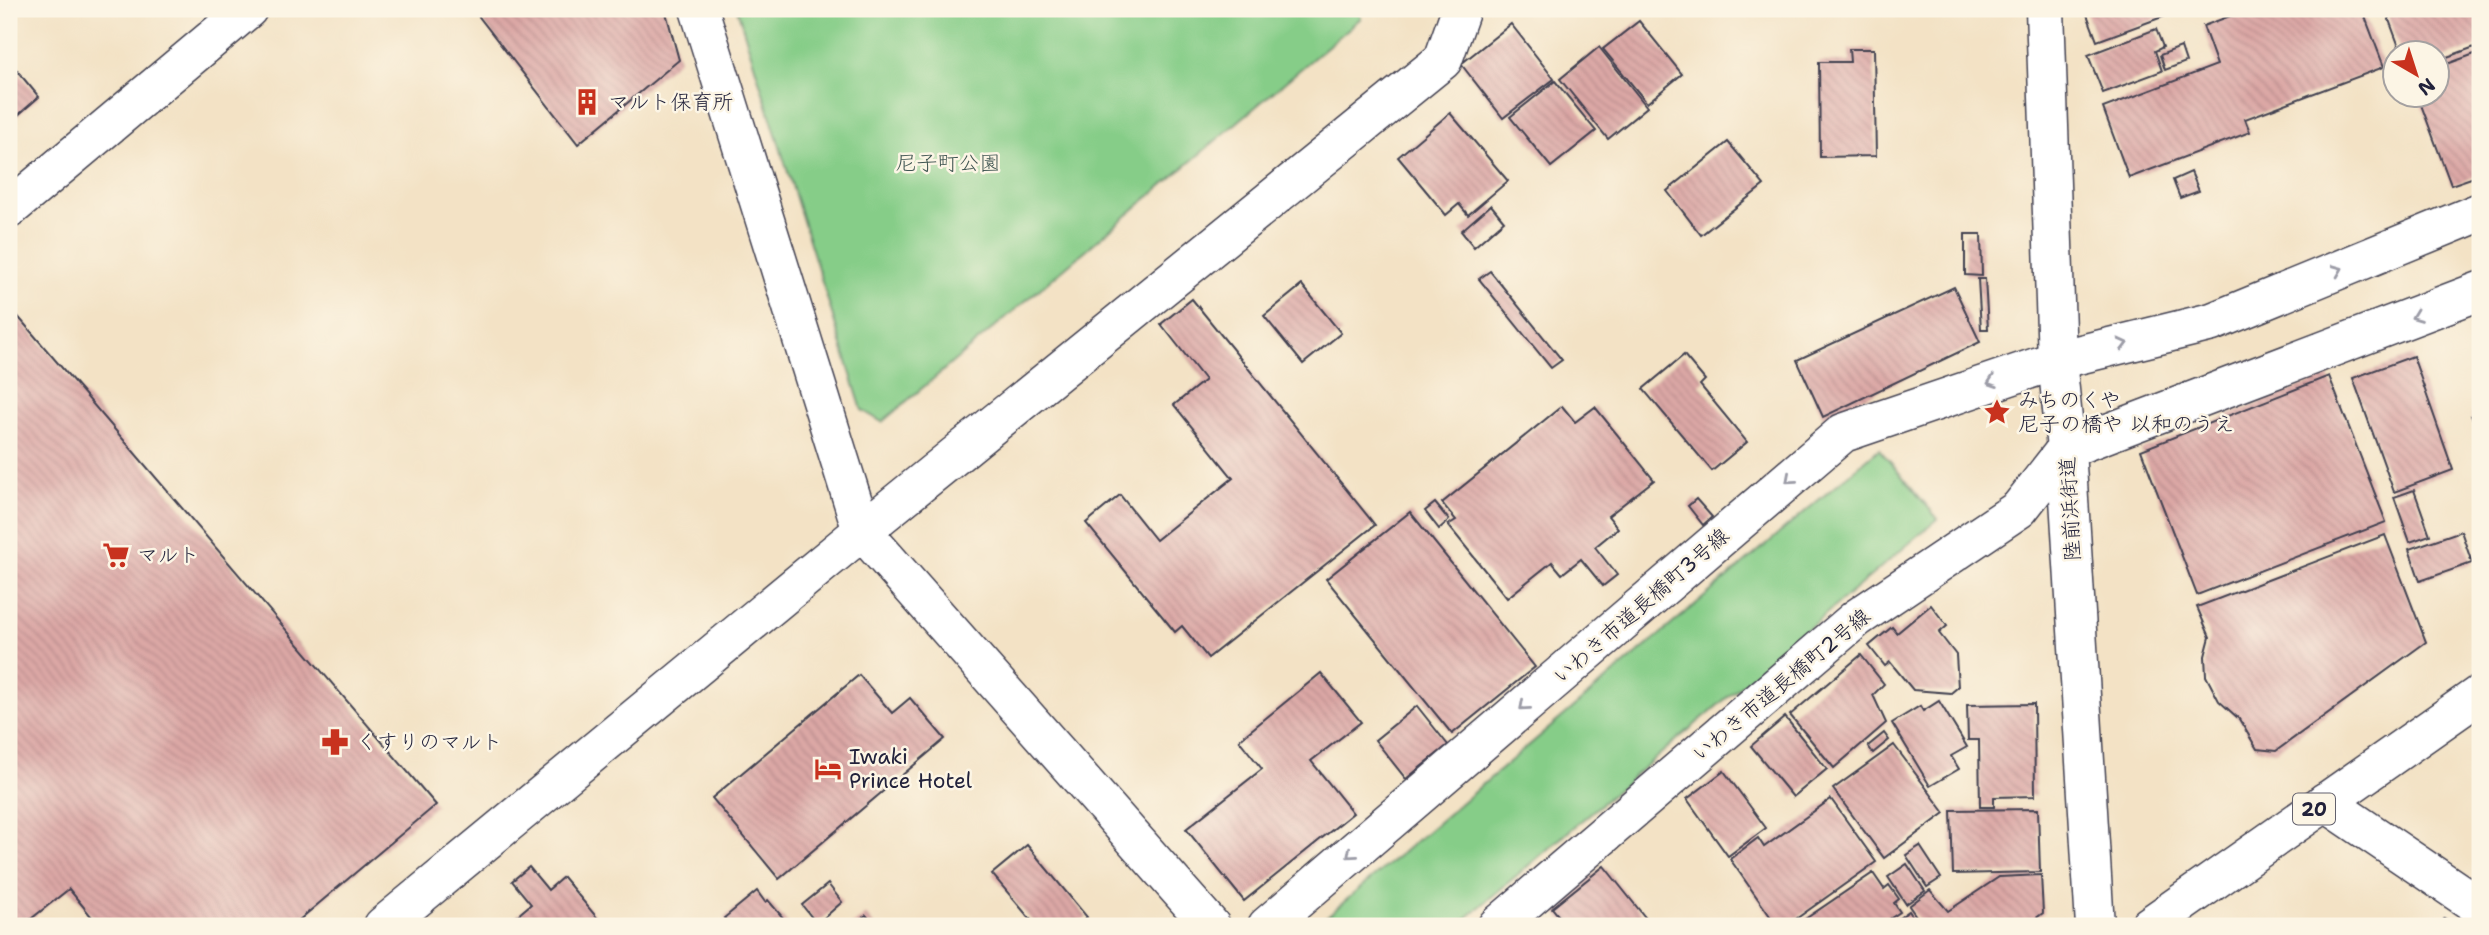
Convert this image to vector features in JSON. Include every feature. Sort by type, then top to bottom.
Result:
[{"type":"street","points":[[9,209],[248,9]]},
{"type":"street","points":[[699,9],[862,531],[1211,926]]},
{"type":"street","points":[[383,926],[862,531],[1443,60],[1461,9]]},
{"type":"street","name":"陸前浜街道","points":[[2045,9],[2057,360],[2066,449],[2095,926]]},
{"type":"street","name":"いわき市道長橋町3号線","points":[[1267,926],[1843,433],[2057,360],[2212,322],[2480,212]]},
{"type":"street","points":[[2066,449],[2480,292]]},
{"type":"street","name":"いわき市道長橋町2号線","points":[[1497,926],[1857,618],[2019,509],[2066,449]]},
{"type":"street","name":"20","points":[[2149,926],[2480,694]]},
{"type":"street","points":[[2325,802],[2480,906]]},
{"type":"green space","name":"尼子町公園","points":[[737,9],[1358,9],[1361,18],[882,422],[862,410]]},
{"type":"green space","points":[[1879,449],[1938,519],[1457,926],[1332,926],[1325,918]]},
{"type":"building","name":"マルト保育所","points":[[473,9],[665,9],[679,60],[578,144]]},
{"type":"building","points":[[2085,9],[2184,9],[2097,41]]},
{"type":"building","points":[[2249,9],[2362,9],[2380,56],[2380,68],[2245,119],[2250,132],[2129,178],[2103,108],[2217,65],[2203,26]]},
{"type":"building","points":[[2385,9],[2480,9],[2480,45],[2450,56],[2450,38],[2396,38]]},
{"type":"building","points":[[1639,21],[1682,74],[1647,103],[1603,49]]},
{"type":"building","points":[[1511,24],[1554,79],[1503,118],[1461,64]]},
{"type":"building","points":[[2156,29],[2163,47],[2155,51],[2162,71],[2103,93],[2088,55]]},
{"type":"building","points":[[1599,47],[1647,107],[1608,139],[1560,79]]},
{"type":"building","points":[[2181,47],[2186,62],[2165,70],[2160,55]]},
{"type":"building","points":[[1849,49],[1874,49],[1876,156],[1820,157],[1819,62],[1850,62]]},
{"type":"building","points":[[2480,52],[2480,175],[2451,185],[2422,108],[2450,108],[2450,63]]},
{"type":"building","points":[[9,61],[39,97],[9,123]]},
{"type":"building","points":[[1555,81],[1596,131],[1551,167],[1510,117]]},
{"type":"building","points":[[1450,113],[1508,181],[1468,215],[1459,204],[1446,215],[1398,157]]},
{"type":"building","points":[[1728,142],[1764,185],[1701,235],[1667,191]]},
{"type":"building","points":[[2191,172],[2199,191],[2180,198],[2173,180]]},
{"type":"building","points":[[1491,205],[1504,221],[1474,247],[1461,231]]},
{"type":"building","points":[[1965,234],[1981,234],[1982,276],[1965,275]]},
{"type":"building","points":[[1490,271],[1562,360],[1551,368],[1479,279]]},
{"type":"building","points":[[1978,279],[1985,279],[1988,329],[1981,329]]},
{"type":"building","points":[[1302,285],[1341,333],[1303,364],[1264,316]]},
{"type":"building","points":[[1954,287],[1980,342],[1823,417],[1797,360]]},
{"type":"building","points":[[1192,299],[1375,525],[1208,658],[1182,626],[1175,632],[1086,523],[1120,495],[1156,540],[1233,478],[1174,405],[1205,380],[1161,324]]},
{"type":"building","name":"マルト","points":[[9,306],[436,805],[292,926],[99,926],[69,889],[22,926],[9,926]]},
{"type":"building","points":[[1684,355],[1705,380],[1700,385],[1747,442],[1712,471],[1643,389]]},
{"type":"building","points":[[2413,356],[2453,470],[2394,492],[2353,378]]},
{"type":"building","points":[[2329,376],[2386,522],[2197,595],[2141,450]]},
{"type":"building","points":[[1562,406],[1575,422],[1595,407],[1654,480],[1608,516],[1618,528],[1595,547],[1617,575],[1603,586],[1581,559],[1562,574],[1552,562],[1507,598],[1448,525],[1456,520],[1442,503]]},
{"type":"building","points":[[2480,411],[2480,438],[2471,415]]},
{"type":"building","points":[[2414,490],[2430,535],[2410,542],[2394,497]]},
{"type":"building","points":[[1696,499],[1712,517],[1703,525],[1688,506]]},
{"type":"building","points":[[1435,503],[1449,520],[1439,529],[1425,511]]},
{"type":"building","points":[[1410,512],[1535,667],[1452,734],[1326,579]]},
{"type":"building","points":[[2461,531],[2472,563],[2420,581],[2409,549]]},
{"type":"building","points":[[2385,535],[2426,642],[2276,751],[2257,749],[2239,719],[2219,701],[2206,676],[2205,656],[2210,637],[2197,607]]},
{"type":"building","points":[[1931,605],[1947,626],[1939,633],[1956,655],[1958,687],[1951,693],[1913,690],[1890,662],[1885,666],[1869,646],[1892,627],[1897,633]]},
{"type":"building","points":[[1861,655],[1884,684],[1873,695],[1886,723],[1834,768],[1790,715]]},
{"type":"building","points":[[1321,673],[1361,722],[1311,761],[1353,813],[1244,901],[1186,829],[1262,769],[1239,740]]},
{"type":"building","name":"Iwaki Prince Hotel","points":[[859,675],[892,713],[910,698],[945,739],[779,879],[712,798]]},
{"type":"building","points":[[1939,701],[1967,747],[1951,756],[1959,769],[1930,786],[1892,723],[1920,706],[1923,711]]},
{"type":"building","points":[[2034,704],[2035,796],[1994,797],[1994,807],[1980,807],[1979,740],[1968,740],[1967,705]]},
{"type":"building","points":[[1417,706],[1448,745],[1406,779],[1375,740]]},
{"type":"building","points":[[1785,717],[1827,769],[1793,797],[1751,746]]},
{"type":"building","points":[[1884,733],[1889,740],[1873,753],[1868,746]]},
{"type":"building","points":[[1894,745],[1945,813],[1884,858],[1833,789]]},
{"type":"building","points":[[1724,771],[1766,828],[1728,856],[1687,799]]},
{"type":"building","points":[[1831,799],[1876,862],[1786,926],[1777,926],[1730,859],[1758,838],[1764,847]]},
{"type":"building","points":[[2038,809],[2040,872],[1953,874],[1951,810]]},
{"type":"building","points":[[1027,845],[1087,917],[1076,926],[1036,926],[992,874]]},
{"type":"building","points":[[1920,846],[1941,878],[1927,887],[1906,855]]},
{"type":"building","points":[[1907,864],[1925,891],[1906,904],[1888,877]]},
{"type":"building","points":[[1604,866],[1652,926],[1567,926],[1552,908]]},
{"type":"building","points":[[529,867],[548,890],[563,877],[604,926],[505,926],[531,904],[512,881]]},
{"type":"building","points":[[1873,873],[1884,889],[1889,885],[1899,899],[1894,903],[1900,912],[1879,926],[1795,926]]},
{"type":"building","points":[[2041,875],[2043,913],[2025,926],[1923,926],[1909,906],[1930,890],[1948,911],[1999,877]]},
{"type":"building","points":[[828,884],[842,902],[817,924],[802,905]]},
{"type":"building","points":[[757,891],[790,926],[731,926],[724,918]]},
{"type":"building","points":[[1909,911],[1917,926],[1888,926]]},
{"type":"building","points":[[866,915],[875,926],[851,926]]},
{"type":"building","points":[[2444,918],[2456,926],[2438,926]]},
{"type":"place","name":"マルト保育所","points":[[587,102]]},
{"type":"place","name":"みちのくや 尼子の橋や 以和のうえ","points":[[1997,412]]},
{"type":"place","name":"マルト","points":[[116,555]]},
{"type":"place","name":"くすりのマルト","points":[[335,742]]},
{"type":"place","name":"Iwaki Prince Hotel","points":[[828,769]]}]
